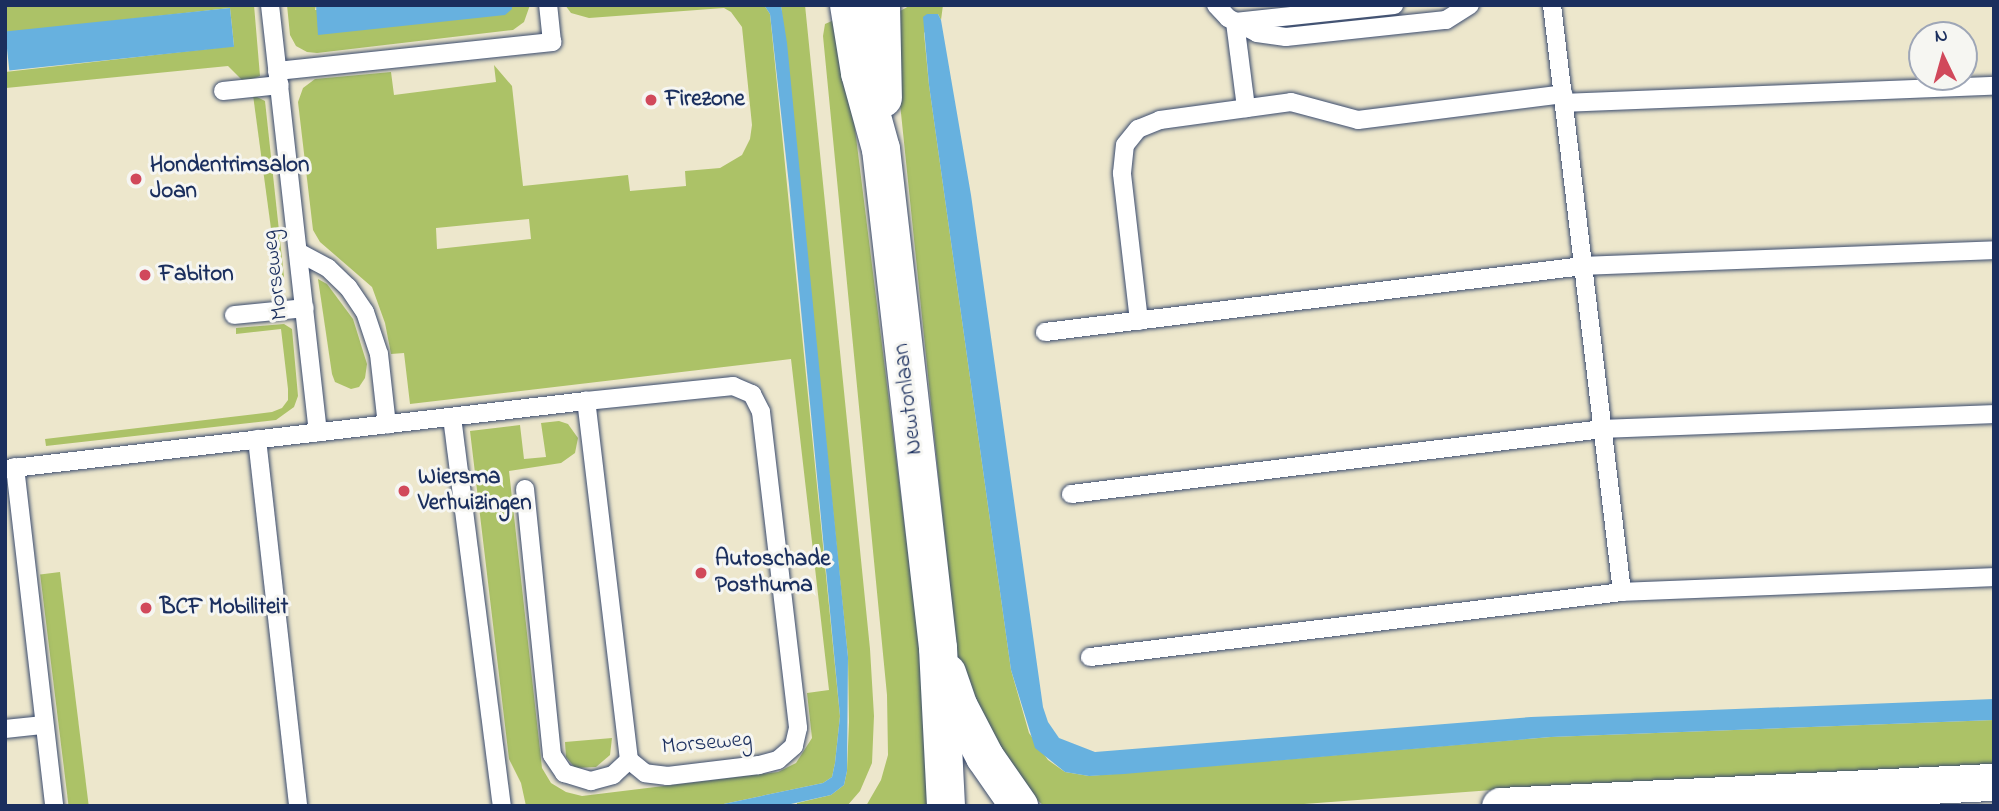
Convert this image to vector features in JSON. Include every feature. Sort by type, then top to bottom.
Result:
[{"type":"street","name":"Newtonlaan","points":[[849,5],[860,73],[881,149]]},
{"type":"street","name":"Newtonlaan","points":[[881,5],[884,68],[881,149],[938,648],[946,806]]},
{"type":"street","name":"Newtonlaan","points":[[938,648],[959,707],[985,757],[1019,806]]},
{"type":"street","points":[[1500,806],[1994,782]]},
{"type":"lane","name":"Morseweg","points":[[270,5],[318,432]]},
{"type":"lane","points":[[223,91],[279,78],[552,42],[548,5]]},
{"type":"lane","points":[[1216,5],[1235,22],[1257,33],[1286,37],[1446,20],[1470,5]]},
{"type":"lane","points":[[1235,22],[1394,5]]},
{"type":"lane","points":[[1552,5],[1622,592]]},
{"type":"lane","points":[[1235,22],[1246,108]]},
{"type":"lane","points":[[1139,321],[1122,173],[1125,145],[1138,129],[1160,120],[1291,102],[1358,120],[1563,99],[1994,86]]},
{"type":"lane","points":[[1045,332],[1583,266],[1994,250]]},
{"type":"lane","points":[[298,252],[328,268],[348,287],[365,312],[379,354],[387,425]]},
{"type":"lane","points":[[234,315],[305,307]]},
{"type":"lane","name":"Morseweg","points":[[10,468],[586,401],[733,386],[752,394],[761,412],[797,728],[794,746],[778,760],[759,765],[668,776],[645,773],[629,760],[586,401]]},
{"type":"lane","points":[[1071,494],[1603,429],[1994,414]]},
{"type":"lane","points":[[452,417],[502,806]]},
{"type":"lane","points":[[257,439],[298,806]]},
{"type":"lane","points":[[10,468],[54,806]]},
{"type":"lane","points":[[526,489],[552,755],[564,773],[591,781],[613,775],[629,760]]},
{"type":"lane","points":[[1090,657],[1622,592],[1994,578]]},
{"type":"lane","points":[[5,729],[44,725]]},
{"type":"green space","points":[[5,5],[254,5],[260,76],[244,82],[228,66],[6,88],[5,72],[234,46],[230,8],[5,33]]},
{"type":"green space","points":[[287,5],[316,5],[315,10],[512,9],[512,5],[530,5],[524,22],[513,30],[317,53],[307,52],[296,46],[290,35]]},
{"type":"green space","points":[[565,5],[764,5],[770,14],[840,716],[832,777],[823,783],[714,806],[526,806],[521,783],[509,759],[470,431],[520,425],[524,459],[546,457],[541,423],[559,421],[568,424],[578,438],[575,453],[561,463],[509,471],[542,768],[551,783],[566,792],[582,796],[778,772],[796,763],[812,738],[807,693],[829,690],[791,359],[410,404],[404,353],[391,354],[385,323],[372,287],[320,242],[313,230],[298,102],[303,88],[315,79],[391,72],[394,95],[496,82],[494,65],[512,86],[523,186],[628,175],[630,191],[686,186],[685,171],[720,168],[742,155],[750,139],[752,125],[742,27],[731,12],[724,8],[589,18],[571,13]],"holes":[[[529,219],[531,239],[437,249],[436,228]]]},
{"type":"green space","points":[[781,5],[805,5],[870,649],[874,716],[872,763],[860,791],[847,806],[797,806],[797,803],[831,795],[844,785],[849,722],[848,657]]},
{"type":"green space","points":[[911,5],[943,5],[941,20],[938,14],[924,33],[929,85],[1011,670],[1029,733],[1048,760],[1065,772],[1089,776],[1551,737],[1994,720],[1994,773],[1558,785],[1277,806],[1044,806],[1010,776],[959,676],[891,16]]},
{"type":"green space","points":[[841,17],[922,665],[929,806],[866,806],[881,780],[888,755],[887,695],[823,36],[825,24]]},
{"type":"green space","points":[[253,95],[265,101],[284,277],[279,288]]},
{"type":"green space","points":[[318,279],[327,284],[353,319],[367,364],[365,378],[359,387],[351,389],[335,382]]},
{"type":"green space","points":[[284,324],[292,329],[298,396],[294,407],[276,420],[46,446],[45,439],[272,412],[282,408],[288,400],[288,389],[281,329],[236,334],[236,328]]},
{"type":"green space","points":[[60,572],[89,806],[69,806],[40,574]]},
{"type":"green space","points":[[612,738],[610,755],[596,767],[575,768],[566,757],[565,742]]},
{"type":"water","points":[[316,5],[512,5],[512,9],[505,15],[318,35]]},
{"type":"water","points":[[764,5],[781,5],[787,43],[848,657],[847,771],[844,785],[831,795],[782,806],[714,806],[823,783],[832,777],[840,716],[789,185],[770,14]]},
{"type":"water","points":[[230,8],[234,47],[9,70],[5,32]]},
{"type":"water","points":[[927,14],[938,14],[941,20],[971,195],[1043,707],[1048,722],[1059,738],[1095,752],[1531,717],[1994,699],[1994,720],[1551,737],[1124,774],[1089,776],[1065,772],[1035,748],[1011,670],[929,85],[923,17]]},
{"type":"place","name":"Firezone","points":[[651,100]]},
{"type":"place","name":"Hondentrimsalon Joan","points":[[136,179]]},
{"type":"place","name":"Fabiton","points":[[145,275]]},
{"type":"place","name":"Wiersma Verhuizingen","points":[[404,491]]},
{"type":"place","name":"Autoschade Posthuma","points":[[701,573]]},
{"type":"place","name":"BCF Mobiliteit","points":[[146,608]]}]
